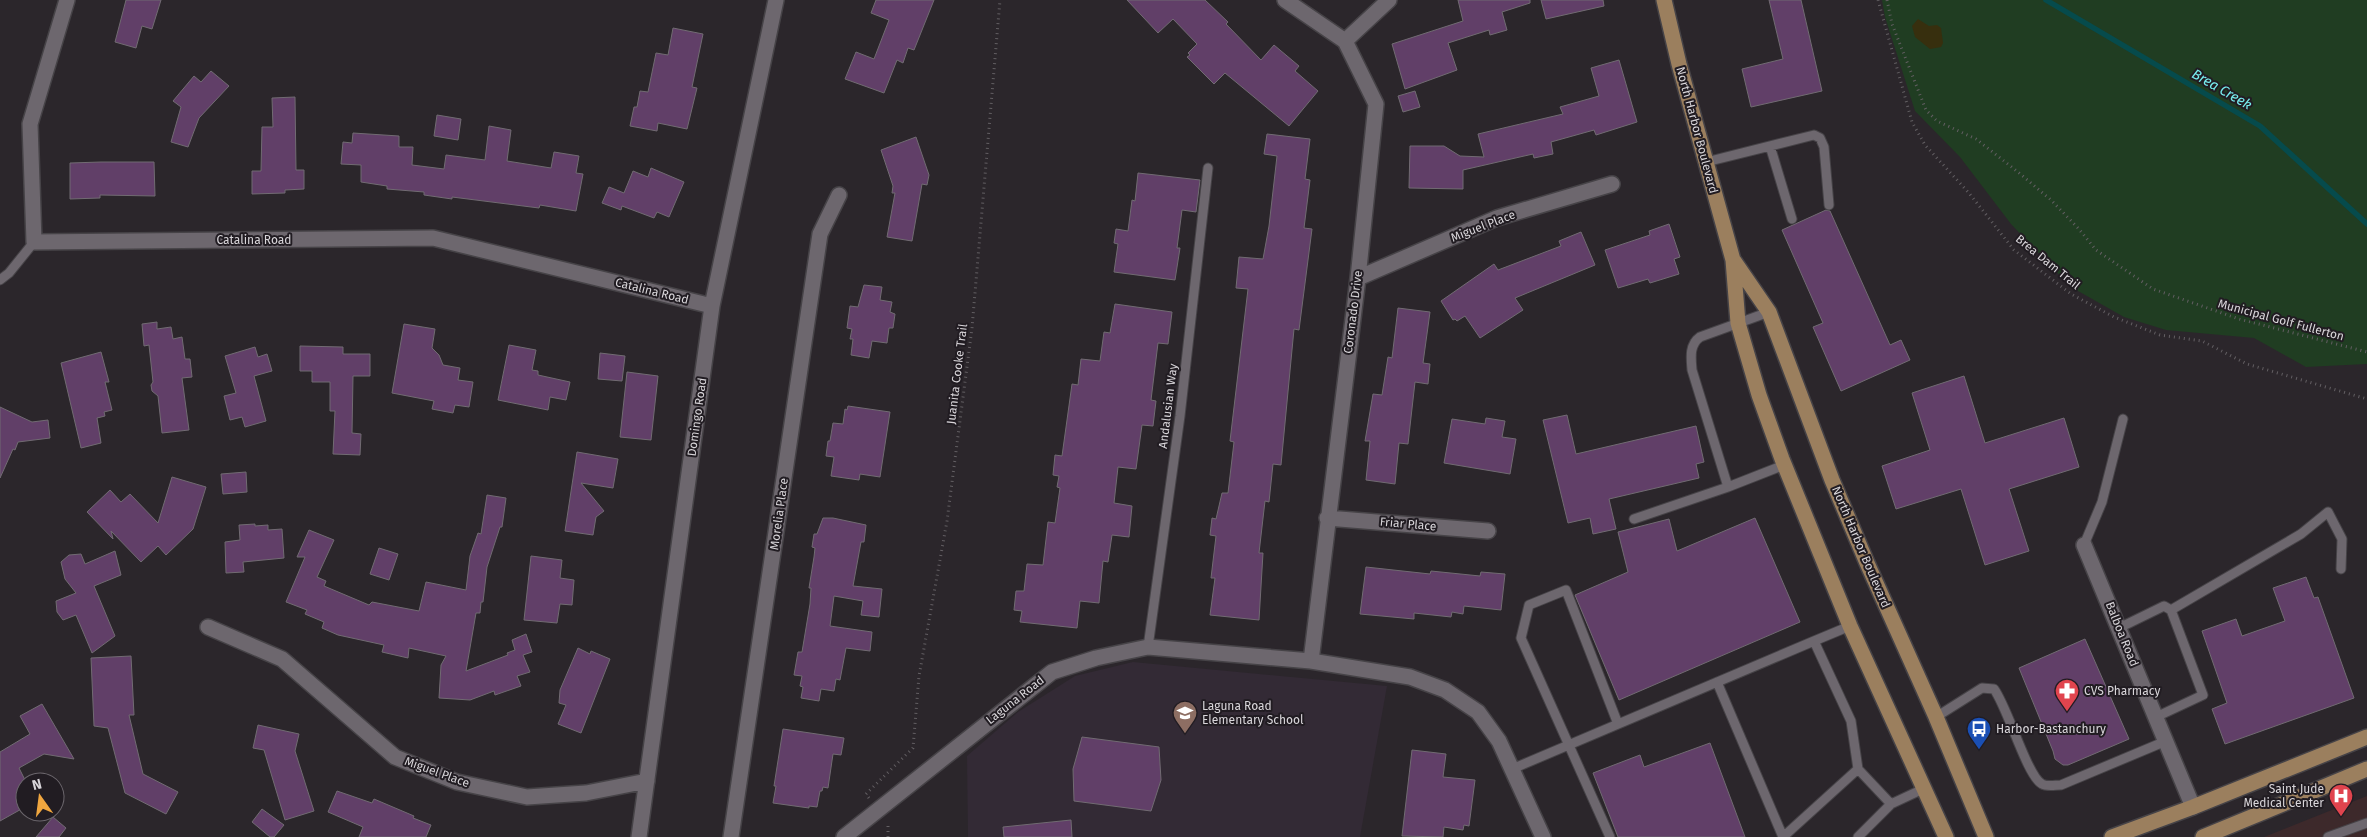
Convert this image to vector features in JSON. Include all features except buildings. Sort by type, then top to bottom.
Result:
[{"type":"main road","name":"North Harbor Boulevard","points":[[1664,0],[1679,64],[1733,260],[1738,323],[1760,395],[1784,465],[1850,626],[1946,837]]},
{"type":"main road","name":"North Harbor Boulevard","points":[[1733,260],[1769,312],[1832,480],[1866,563],[1936,717],[1986,837]]},
{"type":"main road","points":[[2112,837],[2193,807],[2367,737]]},
{"type":"main road","points":[[2204,837],[2367,769]]},
{"type":"street","points":[[34,242],[30,124],[67,0]]},
{"type":"street","name":"Domingo Road","points":[[639,837],[712,306],[776,0]]},
{"type":"street","name":"Coronado Drive","points":[[1285,0],[1345,41],[1376,104],[1358,278],[1311,660]]},
{"type":"street","points":[[1345,41],[1389,0]]},
{"type":"street","name":"Miguel Place","points":[[1358,278],[1497,218],[1612,184]]},
{"type":"street","name":"Morelia Place","points":[[731,837],[820,234],[839,195]]},
{"type":"street","name":"Catalina Road","points":[[34,242],[433,238],[712,306]]},
{"type":"street","name":"Friar Place","points":[[1327,518],[1488,531]]},
{"type":"street","name":"Balboa Road","points":[[2084,545],[2193,807]]},
{"type":"street","name":"Miguel Place","points":[[208,627],[282,659],[395,757],[457,782],[527,796],[586,793],[648,781]]},
{"type":"street","name":"Laguna Road","points":[[847,836],[1052,672],[1096,658],[1148,647],[1311,660],[1410,677],[1445,690],[1478,712],[1500,741],[1543,837]]},
{"type":"lane","points":[[1706,162],[1814,135],[1820,138],[1824,147],[1829,205]]},
{"type":"lane","points":[[1770,146],[1792,219]]},
{"type":"lane","name":"Andalusian Way","points":[[1148,647],[1180,416],[1208,168]]},
{"type":"lane","points":[[0,280],[9,273],[34,242]]},
{"type":"lane","points":[[1728,487],[1692,370],[1691,351],[1700,337],[1769,312]]},
{"type":"lane","points":[[2084,545],[2102,502],[2123,419]]},
{"type":"lane","points":[[1634,519],[1728,487],[1784,465]]},
{"type":"lane","points":[[2171,610],[2301,534],[2328,512],[2342,539],[2341,569]]},
{"type":"lane","points":[[1610,837],[1521,638],[1529,605],[1566,590],[1618,724]]},
{"type":"lane","points":[[2119,628],[2164,606],[2171,610],[2203,695],[2156,717]]},
{"type":"lane","points":[[1512,769],[1850,626]]},
{"type":"lane","points":[[1814,641],[1851,721],[1858,769],[1891,804]]},
{"type":"lane","points":[[1717,682],[1783,837],[1858,769]]},
{"type":"lane","points":[[1936,717],[1982,688],[1994,689],[2002,700],[2030,768],[2038,781],[2043,785],[2061,785],[2166,741]]},
{"type":"lane","points":[[1858,837],[1891,804],[1924,789]]},
{"type":"lane","points":[[2328,837],[2367,823]]},
{"type":"path","name":"Juanita Cooke Trail","points":[[914,748],[919,676],[946,521],[972,328],[1000,0]]},
{"type":"path","name":"Brea Dam Trail","points":[[1878,0],[1912,122],[1925,146],[1969,193],[2014,250],[2072,294],[2114,317],[2160,335],[2202,342],[2247,364],[2367,399]]},
{"type":"path","name":"Municipal Golf Fullerton","points":[[1887,0],[1892,24],[1926,110],[1937,121],[1976,139],[2018,172],[2051,200],[2096,250],[2153,289],[2239,320],[2367,352]]},
{"type":"shaded area","name":"Laguna Road Elementary School","points":[[1133,662],[1387,686],[1360,837],[968,837],[967,756],[1018,712],[1075,676]]},
{"type":"shaded area","name":"Saint Jude Medical Center","points":[[2367,796],[2367,837],[2264,837]]},
{"type":"green space","points":[[1882,0],[2367,0],[2367,364],[2306,367],[2254,338],[2166,330],[2124,317],[2071,287],[2011,224],[1960,157],[1915,111],[1885,17]]},
{"type":"sand","points":[[1918,19],[1929,26],[1937,25],[1941,28],[1943,43],[1941,47],[1930,49],[1915,37],[1912,26]]},
{"type":"waterway","name":"Brea Creek","points":[[2046,0],[2260,126],[2367,224]]},
{"type":"place","name":"CVS Pharmacy","points":[[2067,712]]},
{"type":"place","name":"Laguna Road Elementary School","points":[[1185,734]]},
{"type":"place","name":"Harbor-Bastanchury","points":[[1979,750]]},
{"type":"place","name":"Saint Jude Medical Center","points":[[2341,817]]}]
